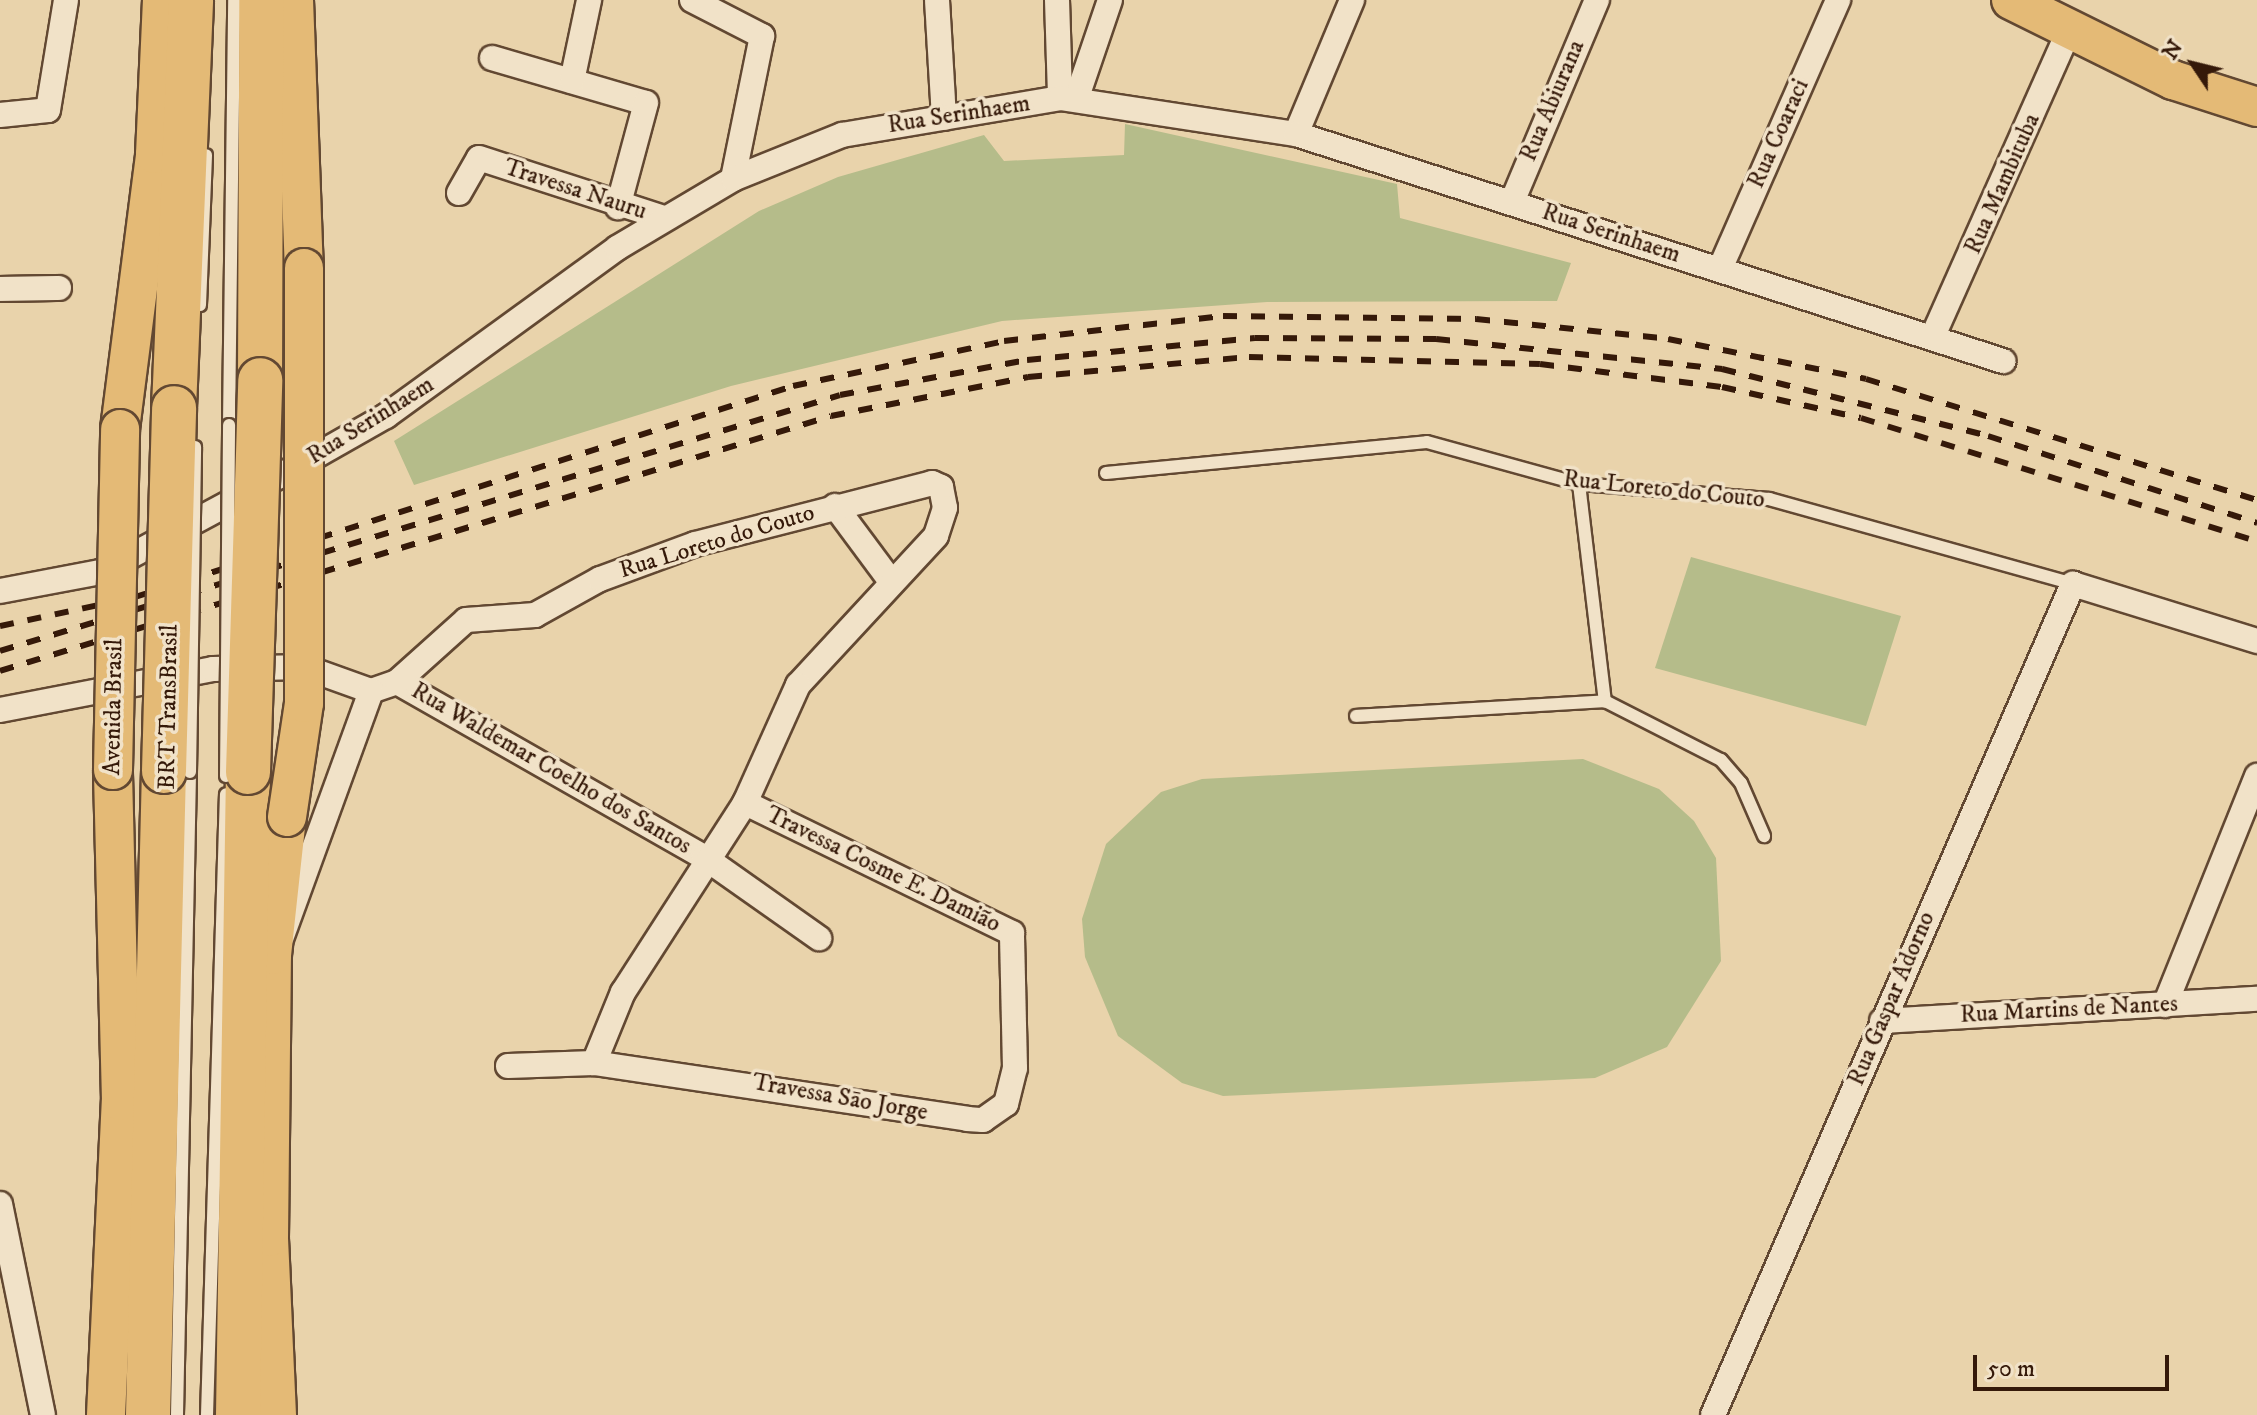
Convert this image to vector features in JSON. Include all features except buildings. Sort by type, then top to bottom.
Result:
[{"type":"highway","points":[[148,1415],[177,771],[191,0]]},
{"type":"highway","points":[[238,1415],[237,774],[260,380],[261,0]]},
{"type":"main road","points":[[146,0],[159,100]]},
{"type":"main road","name":"Avenida Brasil","points":[[106,1415],[121,1101],[113,770],[120,429],[159,100],[162,0]]},
{"type":"main road","points":[[277,1415],[268,1226],[272,955],[287,817],[304,703],[304,268],[294,0]]},
{"type":"main road","points":[[294,53],[307,0]]},
{"type":"main road","points":[[2025,4],[2069,30],[2173,80],[2257,107]]},
{"type":"main road","points":[[239,1343],[247,1415]]},
{"type":"street","points":[[0,115],[48,110],[66,0]]},
{"type":"street","points":[[572,81],[589,0]]},
{"type":"street","points":[[692,0],[762,36],[733,179]]},
{"type":"street","points":[[937,0],[944,118]]},
{"type":"street","points":[[1057,0],[1069,98]]},
{"type":"street","points":[[1069,98],[1110,0]]},
{"type":"street","points":[[1296,134],[1352,0]]},
{"type":"street","name":"Rua Abiurana","points":[[1512,202],[1597,0]]},
{"type":"street","name":"Rua Coaraci","points":[[1720,269],[1838,0]]},
{"type":"street","name":"Rua Mambituba","points":[[1933,336],[2069,30]]},
{"type":"street","points":[[492,58],[646,103],[618,207]]},
{"type":"street","name":"Rua Serinhaem","points":[[0,591],[101,572],[311,459],[386,416],[664,218],[733,179],[842,135],[1069,98],[1296,134],[1933,336],[2003,361]]},
{"type":"street","name":"Travessa Nauru","points":[[459,193],[479,158],[618,207],[664,218]]},
{"type":"street","points":[[0,289],[59,288]]},
{"type":"street","name":"Rua Loreto do Couto","points":[[371,691],[397,682],[466,620],[535,615],[626,569],[835,506],[932,483],[943,491],[936,536],[890,580]]},
{"type":"street","points":[[594,1063],[623,992],[704,857],[745,803],[798,685],[890,580],[835,506]]},
{"type":"street","name":"Rua Loreto do Couto","points":[[2073,584],[2257,641]]},
{"type":"street","name":"Rua Gaspar Adorno","points":[[1713,1415],[2073,584]]},
{"type":"street","points":[[0,710],[213,669],[304,667],[371,691],[295,914],[272,955]]},
{"type":"street","name":"Rua Waldemar Coelho dos Santos","points":[[397,682],[704,857],[819,938]]},
{"type":"street","points":[[2165,1005],[2257,776]]},
{"type":"street","name":"Travessa Cosme E. Damião","points":[[745,803],[991,918],[1015,943]]},
{"type":"street","name":"Travessa Sāo Jorge","points":[[508,1066],[594,1063],[983,1120],[1011,1092],[1015,943]]},
{"type":"street","name":"Rua Martins de Nantes","points":[[1882,1021],[2257,999]]},
{"type":"street","points":[[0,1204],[11,1304],[43,1415]]},
{"type":"lane","points":[[207,1415],[237,774],[229,425],[234,0]]},
{"type":"lane","points":[[200,318],[207,134]]},
{"type":"lane","name":"Rua Loreto do Couto","points":[[1106,473],[1427,442],[1579,484],[1769,499],[2073,584]]},
{"type":"lane","points":[[1579,484],[1605,701]]},
{"type":"lane","points":[[1356,716],[1605,701],[1721,760],[1741,783],[1764,836]]},
{"type":"lane","name":"BRT TransBrasil","points":[[177,771],[177,1415]]},
{"type":"green space","points":[[1125,124],[1397,184],[1400,218],[1571,263],[1557,301],[1267,302],[1002,321],[731,386],[414,485],[394,441],[759,211],[838,177],[984,135],[1004,161],[1124,155]]},
{"type":"green space","points":[[1691,557],[1901,616],[1866,726],[1655,668]]},
{"type":"green space","points":[[1583,759],[1659,789],[1694,821],[1716,858],[1721,961],[1667,1047],[1595,1078],[1223,1096],[1182,1083],[1118,1036],[1085,957],[1082,919],[1106,844],[1161,792],[1202,779]]},
{"type":"railway","points":[[0,626],[132,598],[793,386],[1004,341],[1223,316],[1476,319],[1668,339],[1866,379],[2257,500]]},
{"type":"railway","points":[[0,651],[840,395],[1027,360],[1255,338],[1436,339],[1722,369],[1988,436],[2257,523]]},
{"type":"railway","points":[[0,671],[831,416],[1028,377],[1249,357],[1540,364],[1722,387],[1861,418],[2257,541]]}]
